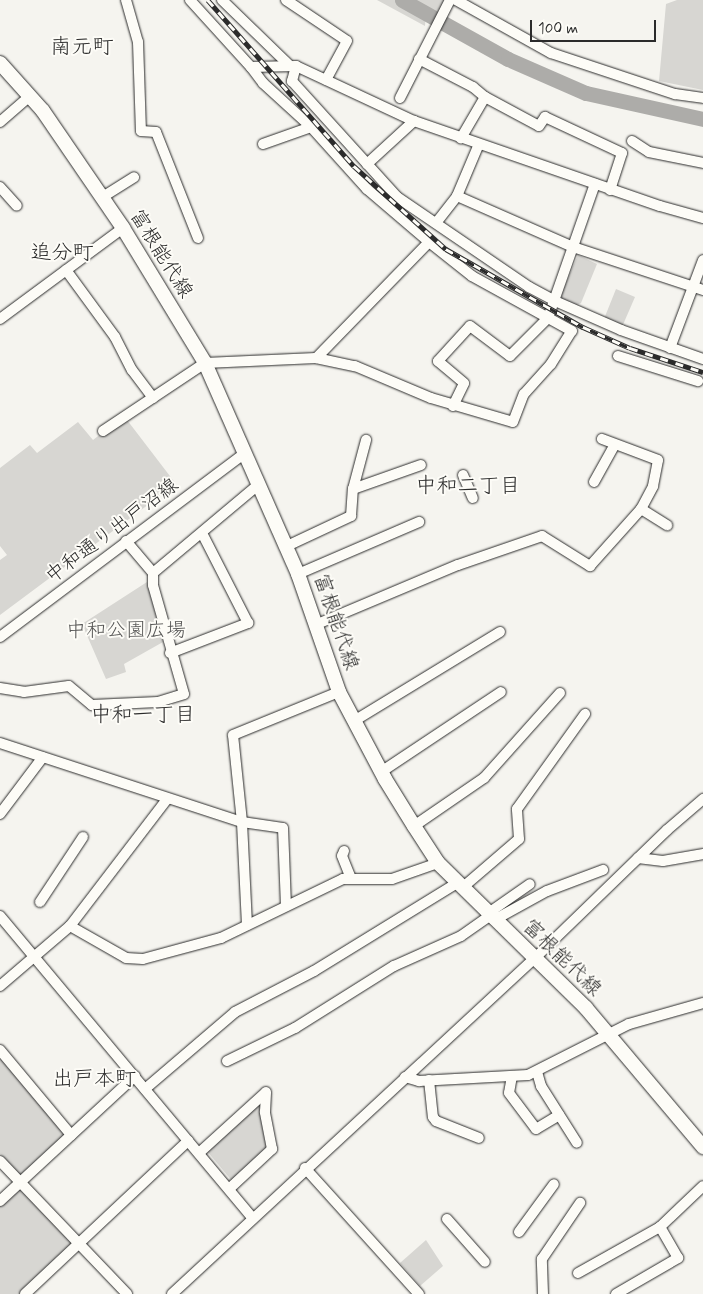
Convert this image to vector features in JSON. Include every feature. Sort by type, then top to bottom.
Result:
[{"type":"main road","name":"富根能代線","points":[[0,63],[30,96],[123,228],[205,363],[287,546],[339,692],[381,772],[414,826],[438,862],[610,1035],[703,1147]]},
{"type":"street","points":[[126,0],[138,42],[141,131],[156,132],[198,238]]},
{"type":"street","points":[[104,430],[205,363],[316,358],[355,366],[452,406],[512,422],[524,394],[550,364],[572,332],[472,276],[367,189],[311,127],[263,83],[251,67],[190,0]]},
{"type":"street","points":[[222,0],[293,66],[414,122],[610,190],[703,218]]},
{"type":"street","points":[[286,0],[347,41],[326,80]]},
{"type":"street","points":[[400,98],[451,1],[551,53],[675,94],[703,98]]},
{"type":"street","points":[[419,59],[473,87],[485,97],[539,126],[546,117],[622,152],[610,190]]},
{"type":"street","points":[[251,67],[293,66]]},
{"type":"street","points":[[293,66],[292,81],[397,198],[436,222],[529,287],[555,301],[670,348],[703,359]]},
{"type":"street","points":[[0,122],[30,96]]},
{"type":"street","points":[[461,138],[485,97]]},
{"type":"street","points":[[367,164],[414,122]]},
{"type":"street","points":[[263,144],[311,127]]},
{"type":"street","points":[[632,142],[648,152],[703,163]]},
{"type":"street","points":[[436,222],[457,196],[479,144]]},
{"type":"street","points":[[101,198],[134,177]]},
{"type":"street","points":[[452,406],[464,383],[438,361],[470,326],[510,356],[548,318],[595,184]]},
{"type":"street","points":[[0,187],[17,206]]},
{"type":"street","points":[[457,196],[573,247],[698,288]]},
{"type":"street","points":[[0,319],[123,228]]},
{"type":"street","points":[[316,358],[429,242]]},
{"type":"street","points":[[670,348],[698,288],[703,260]]},
{"type":"street","points":[[66,270],[115,337],[132,370],[152,398]]},
{"type":"street","points":[[618,356],[698,381]]},
{"type":"street","points":[[315,625],[458,565],[542,536],[590,566],[641,509],[653,486],[658,460],[614,446],[602,439]]},
{"type":"street","points":[[287,546],[351,516],[353,489],[366,440]]},
{"type":"street","points":[[594,482],[614,446]]},
{"type":"street","name":"中和通り出戸沼線","points":[[0,637],[245,453]]},
{"type":"street","points":[[353,489],[421,465]]},
{"type":"street","points":[[463,475],[473,498]]},
{"type":"street","points":[[0,688],[24,692],[69,686],[92,705],[158,702],[184,694],[170,653],[153,585],[154,573],[259,484]]},
{"type":"street","points":[[641,509],[666,525]]},
{"type":"street","points":[[298,574],[419,522]]},
{"type":"street","points":[[170,653],[248,623],[202,533]]},
{"type":"street","points":[[126,541],[154,573]]},
{"type":"street","points":[[354,720],[500,632]]},
{"type":"street","points":[[247,925],[242,822],[233,735],[339,692]]},
{"type":"street","points":[[381,772],[501,692]]},
{"type":"street","points":[[414,826],[484,778],[560,693]]},
{"type":"street","points":[[145,1089],[235,1012],[314,971],[460,885],[519,839],[517,809],[585,714]]},
{"type":"street","points":[[0,743],[242,822],[283,828],[286,906]]},
{"type":"street","points":[[0,814],[43,757]]},
{"type":"street","points":[[0,986],[70,926],[167,799]]},
{"type":"street","points":[[172,1294],[252,1217],[535,958],[638,858],[703,799]]},
{"type":"street","points":[[40,902],[83,836]]},
{"type":"street","points":[[344,851],[342,856],[350,878]]},
{"type":"street","points":[[638,858],[662,861],[703,854]]},
{"type":"street","points":[[70,926],[126,958],[143,959],[221,938],[286,906],[350,878],[392,879],[438,862]]},
{"type":"street","points":[[490,916],[546,891],[603,870]]},
{"type":"street","points":[[227,1061],[295,1028],[394,966],[461,936],[530,884]]},
{"type":"street","points":[[1,920],[135,1076],[252,1217]]},
{"type":"street","points":[[405,1077],[429,1080],[512,1076],[537,1072],[610,1035],[658,1014],[703,1003]]},
{"type":"street","points":[[0,1050],[71,1135]]},
{"type":"street","points":[[537,1072],[541,1086],[577,1143]]},
{"type":"street","points":[[0,1201],[135,1076]]},
{"type":"street","points":[[512,1076],[509,1093],[536,1129],[559,1115]]},
{"type":"street","points":[[429,1080],[433,1117],[479,1138]]},
{"type":"street","points":[[199,1153],[265,1093],[265,1112],[272,1149],[229,1189]]},
{"type":"street","points":[[25,1294],[188,1141]]},
{"type":"street","points":[[0,1161],[127,1294]]},
{"type":"street","points":[[305,1168],[419,1294]]},
{"type":"street","points":[[519,1232],[554,1184]]},
{"type":"street","points":[[578,1274],[660,1227],[703,1186]]},
{"type":"street","points":[[543,1294],[542,1259],[580,1203]]},
{"type":"street","points":[[447,1219],[485,1262]]},
{"type":"street","points":[[616,1294],[678,1258],[660,1227]]},
{"type":"green space","points":[[377,0],[444,0],[437,17],[426,11],[425,26]]},
{"type":"green space","points":[[677,0],[703,0],[703,90],[659,81],[666,4]]},
{"type":"green space","points":[[578,255],[597,264],[581,303],[577,305],[562,299],[561,294]]},
{"type":"green space","points":[[616,289],[635,297],[622,327],[604,319]]},
{"type":"green space","points":[[124,416],[176,484],[0,615],[0,560],[7,555],[0,546],[0,468],[30,445],[37,453],[78,422],[93,440]]},
{"type":"green space","name":"中和公園広場","points":[[147,582],[163,642],[124,664],[126,672],[106,679],[82,624]]},
{"type":"green space","points":[[0,1056],[65,1133],[64,1138],[25,1174],[19,1174],[0,1154]]},
{"type":"green space","points":[[262,1098],[270,1149],[233,1182],[206,1150]]},
{"type":"green space","points":[[22,1188],[72,1241],[72,1246],[20,1294],[0,1294],[0,1205]]},
{"type":"green space","points":[[426,1240],[443,1266],[420,1286],[400,1263]]},
{"type":"waterway","points":[[402,0],[508,59],[586,93],[703,119]]},
{"type":"railway","points":[[208,0],[354,166],[446,249],[583,327],[630,348],[703,372]]},
{"type":"district","name":"南元町","points":[[82,47]]},
{"type":"district","name":"追分町","points":[[62,253]]},
{"type":"district","name":"中和二丁目","points":[[468,486]]},
{"type":"district","name":"中和一丁目","points":[[143,715]]},
{"type":"district","name":"出戸本町","points":[[94,1079]]}]
